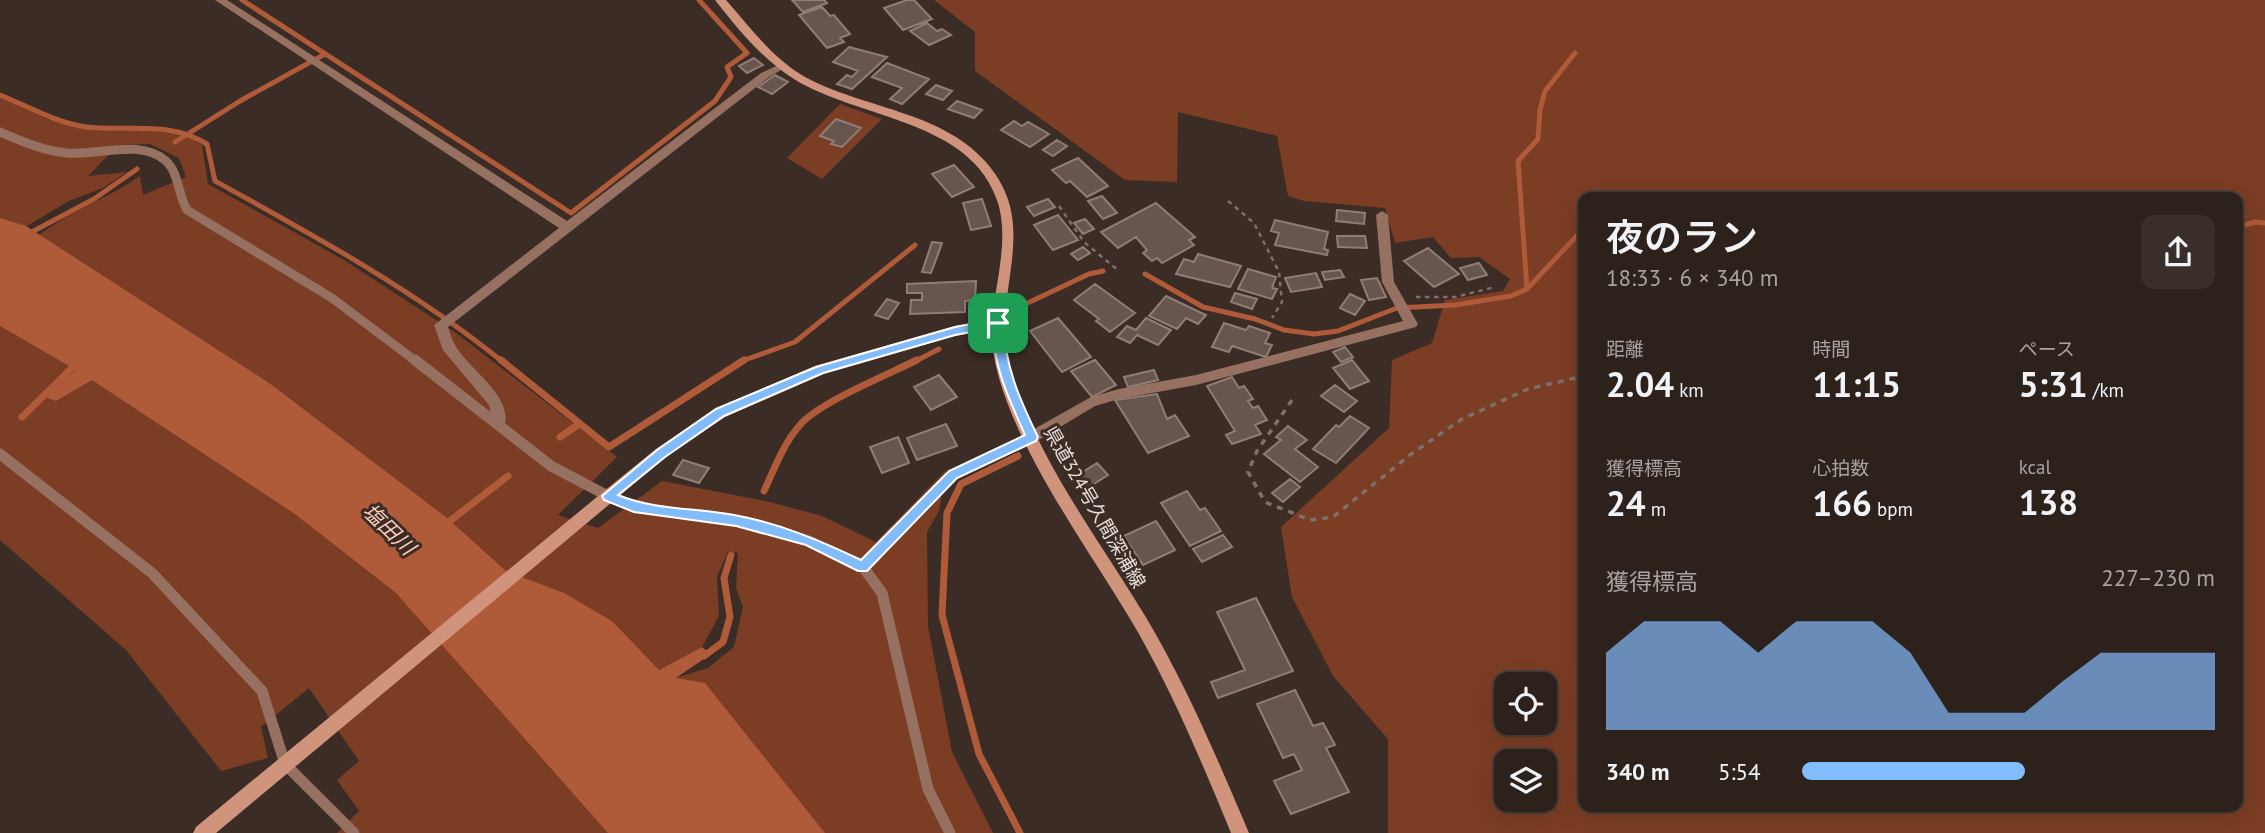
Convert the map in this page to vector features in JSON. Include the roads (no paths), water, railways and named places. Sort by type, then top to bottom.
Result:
[{"type":"main road","name":"県道324号久間深浦線","points":[[720,0],[783,66],[798,78],[927,128],[958,144],[981,164],[999,192],[1008,222],[1009,257],[998,323],[998,344],[1008,386],[1053,479],[1162,660],[1240,833]]},
{"type":"main road","points":[[202,833],[661,453],[720,413],[820,370],[955,331],[998,323]]},
{"type":"street","points":[[220,0],[567,228]]},
{"type":"street","points":[[499,423],[496,402],[448,346],[442,326],[765,75],[783,66]]},
{"type":"street","points":[[1032,437],[1091,402],[1196,380],[1411,324],[1388,282],[1382,215]]},
{"type":"lane","points":[[0,132],[42,149],[69,154],[144,151],[164,159],[174,171],[178,199],[187,210],[332,298],[499,423],[551,466],[608,496],[634,507],[736,521],[809,541],[863,567],[882,593],[928,789],[950,833]]},
{"type":"lane","points":[[0,454],[152,573],[262,691],[285,764],[354,833]]},
{"type":"water","name":"塩田川","points":[[0,218],[26,226],[269,383],[446,517],[506,571],[564,593],[612,621],[659,670],[702,647],[711,654],[676,678],[705,683],[825,833],[608,833],[396,593],[295,514],[92,380],[56,401],[44,397],[76,370],[0,326]]},
{"type":"waterway","points":[[242,0],[571,213],[715,101],[731,77],[727,67],[747,53],[699,0]]},
{"type":"waterway","points":[[1527,289],[1518,161],[1538,139],[1540,110],[1545,91],[1575,53]]},
{"type":"waterway","points":[[186,135],[240,101],[325,54]]},
{"type":"waterway","points":[[0,95],[75,125],[163,129],[186,135]]},
{"type":"waterway","points":[[175,142],[186,135]]},
{"type":"waterway","points":[[186,135],[207,144],[215,181],[327,243],[399,288],[435,311],[503,362]]},
{"type":"waterway","points":[[28,234],[94,199],[137,169]]},
{"type":"waterway","points":[[2243,226],[2255,222],[2265,223]]},
{"type":"waterway","points":[[1527,289],[1578,234]]},
{"type":"waterway","points":[[743,360],[795,342],[915,245]]},
{"type":"waterway","points":[[1017,308],[1089,274],[1103,271]]},
{"type":"waterway","points":[[1145,274],[1203,307],[1255,319],[1284,330],[1314,334],[1338,331],[1397,308],[1455,305],[1511,296],[1527,289]]},
{"type":"waterway","points":[[914,362],[939,349]]},
{"type":"waterway","points":[[501,360],[609,447],[743,360]]},
{"type":"waterway","points":[[739,362],[743,360]]},
{"type":"waterway","points":[[764,491],[789,440],[809,416],[838,398],[917,360]]},
{"type":"waterway","points":[[22,417],[78,362]]},
{"type":"waterway","points":[[560,437],[579,424]]},
{"type":"waterway","points":[[1018,456],[961,484],[947,513],[942,615],[979,754],[1020,833]]},
{"type":"waterway","points":[[446,524],[508,476]]},
{"type":"waterway","points":[[704,656],[723,642],[730,617],[724,578],[731,555]]}]
